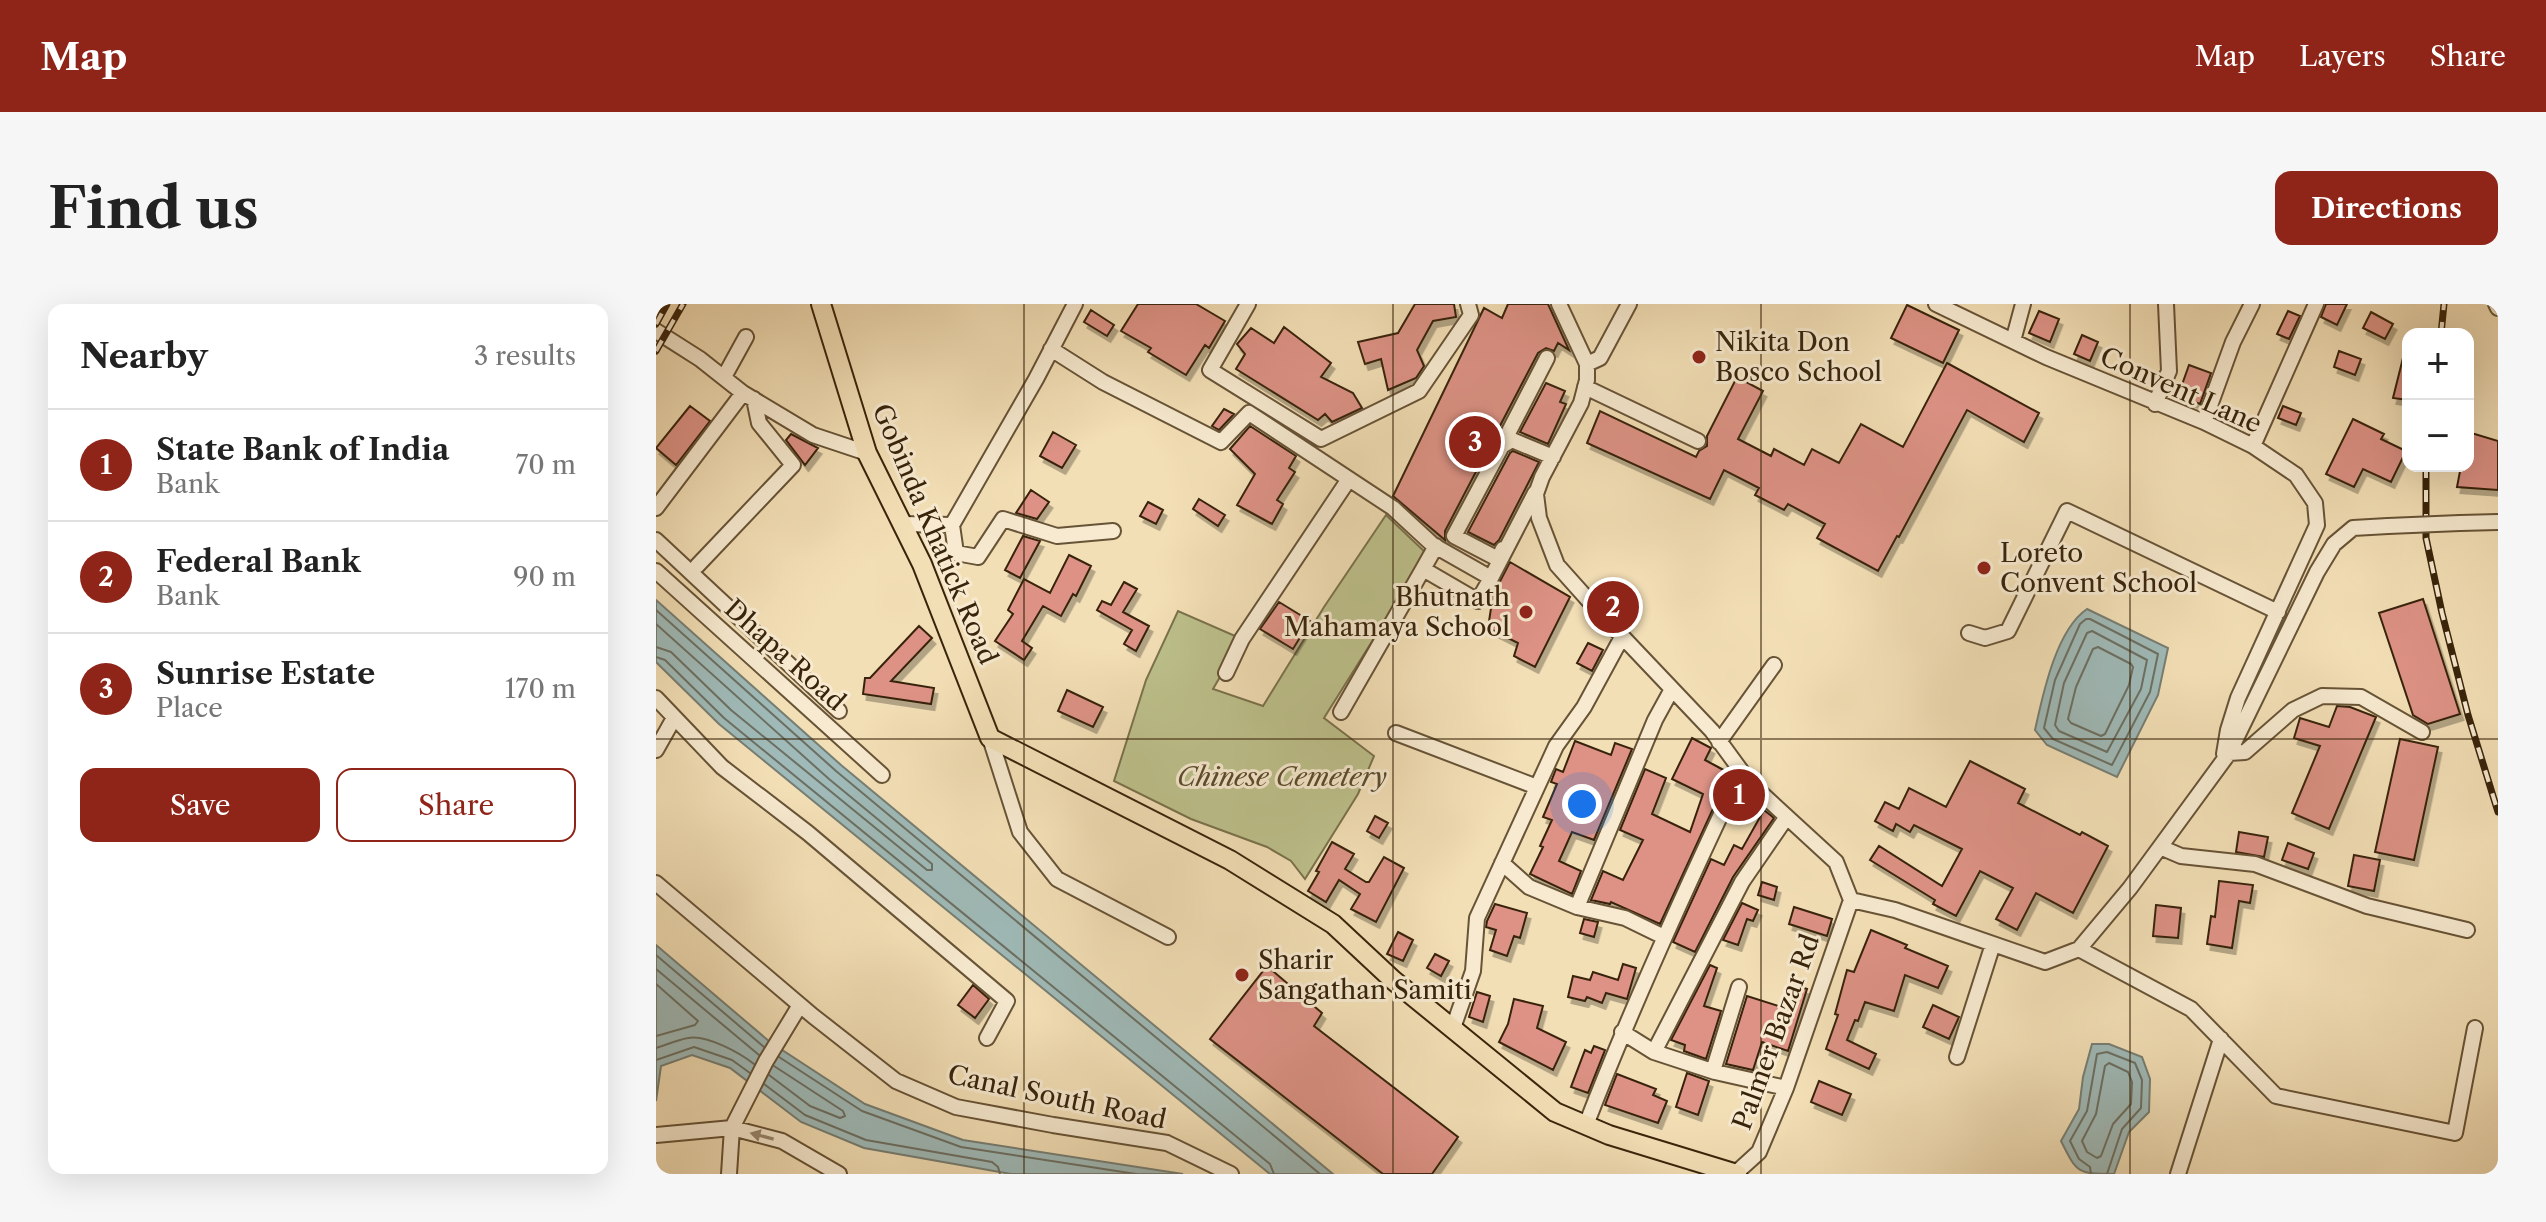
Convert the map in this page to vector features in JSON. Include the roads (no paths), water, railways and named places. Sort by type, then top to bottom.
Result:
[{"type":"main road","name":"Gobinda Khatick Road","points":[[821,304],[867,453],[943,611],[990,738]]},
{"type":"main road","points":[[990,738],[1230,860],[1333,924],[1393,980],[1555,1112],[1609,1135],[1737,1173]]},
{"type":"street","points":[[1075,304],[952,525],[956,553],[978,557],[1003,519],[1057,536],[1113,531]]},
{"type":"street","points":[[1248,304],[1210,370],[1321,439],[1419,391],[1471,315],[1468,304]]},
{"type":"street","points":[[1547,358],[1454,536],[1498,559],[1581,403],[1585,387],[1587,364],[1559,304]]},
{"type":"street","points":[[1587,364],[1600,358],[1629,304]]},
{"type":"street","name":"Convent Lane","points":[[1936,304],[1963,310],[2013,341],[2253,446],[2296,475],[2315,503],[2317,525],[2238,698],[2228,730],[2226,757]]},
{"type":"street","points":[[2013,341],[2023,304]]},
{"type":"street","points":[[2155,404],[2169,371],[2166,304]]},
{"type":"street","points":[[2204,422],[2233,342],[2252,304]]},
{"type":"street","points":[[2253,446],[2316,304]]},
{"type":"street","points":[[656,331],[749,396],[813,435],[867,453]]},
{"type":"street","points":[[724,377],[746,337]]},
{"type":"street","points":[[1051,349],[1103,382],[1221,442],[1249,413],[1393,508],[1436,546],[1491,578]]},
{"type":"street","points":[[1585,387],[1698,441]]},
{"type":"street","points":[[656,508],[749,396]]},
{"type":"street","points":[[697,566],[793,465],[759,423],[749,396]]},
{"type":"street","points":[[1502,446],[1512,440],[1551,456]]},
{"type":"street","points":[[1226,673],[1242,639],[1349,479]]},
{"type":"street","points":[[1423,569],[1478,601],[1534,492]]},
{"type":"street","points":[[1534,492],[1539,518],[1557,565],[1712,731],[1743,774],[1786,818],[1836,862],[1851,900],[1895,910],[2045,962],[2079,949],[2191,1009],[2276,1096],[2455,1133],[2475,1028]]},
{"type":"street","points":[[1969,633],[1985,638],[2008,631],[2067,511],[2278,612]]},
{"type":"street","name":"Convent Lane","points":[[2079,949],[2226,757],[2317,572],[2334,544],[2353,528],[2498,522]]},
{"type":"street","points":[[902,524],[952,525]]},
{"type":"street","points":[[656,540],[839,711]]},
{"type":"street","points":[[1341,712],[1436,546]]},
{"type":"street","name":"Dhapa Road","points":[[656,571],[882,775]]},
{"type":"street","points":[[1453,1028],[1473,971],[1477,918],[1556,746],[1584,707],[1622,637]]},
{"type":"street","points":[[1719,742],[1774,665]]},
{"type":"street","points":[[1577,907],[1655,720],[1672,689]]},
{"type":"street","points":[[2226,757],[2245,752],[2293,710],[2322,696],[2361,697],[2422,732]]},
{"type":"street","points":[[656,698],[722,767],[808,833],[1007,1001],[987,1038]]},
{"type":"street","points":[[656,750],[674,718]]},
{"type":"street","points":[[1396,733],[1537,787]]},
{"type":"street","points":[[990,738],[1020,832],[1057,879],[1168,937]]},
{"type":"street","points":[[1586,1125],[1664,937],[1732,791],[1743,774]]},
{"type":"street","points":[[1654,1052],[1742,882],[1786,818]]},
{"type":"street","points":[[2160,847],[2181,856],[2255,864],[2367,906],[2467,930]]},
{"type":"street","points":[[1502,863],[1529,887],[1577,907],[1625,918],[1664,937]]},
{"type":"street","name":"Canal South Road","points":[[657,886],[896,1081],[956,1107],[1167,1143],[1231,1174]]},
{"type":"street","name":"Palmer Bazar Rd","points":[[1737,1173],[1759,1152],[1786,1088],[1851,900]]},
{"type":"street","points":[[1957,1057],[1993,944]]},
{"type":"street","points":[[1713,1071],[1739,987]]},
{"type":"street","points":[[729,1174],[732,1128],[766,1061],[800,1005]]},
{"type":"street","points":[[1622,1032],[1654,1052],[1713,1071],[1786,1088]]},
{"type":"street","points":[[2178,1174],[2221,1039]]},
{"type":"street","points":[[656,1135],[732,1128],[782,1141],[839,1174]]},
{"type":"water","points":[[656,600],[841,765],[1333,1174],[1270,1174],[719,724],[656,662]]},
{"type":"water","points":[[2087,609],[2168,648],[2158,695],[2117,777],[2047,745],[2035,730],[2059,647],[2076,619]]},
{"type":"water","points":[[656,945],[770,1042],[865,1104],[963,1140],[1183,1174],[1011,1174],[864,1148],[801,1122],[730,1068],[692,1055],[661,1066],[656,1101]]},
{"type":"water","points":[[2092,1044],[2109,1044],[2142,1057],[2150,1079],[2149,1112],[2129,1132],[2114,1174],[2080,1170],[2061,1141],[2079,1109]]},
{"type":"railway","points":[[656,324],[667,304]]},
{"type":"railway","points":[[656,351],[683,304]]},
{"type":"railway","points":[[2442,328],[2444,304]]},
{"type":"railway","points":[[2426,472],[2426,538],[2468,715],[2498,812]]},
{"type":"place","name":"Nikita Don Bosco School","points":[[1699,357]]},
{"type":"place","name":"Sunrise Estate","points":[[1475,442]]},
{"type":"place","name":"Loreto Convent School","points":[[1984,568]]},
{"type":"place","name":"Federal Bank","points":[[1613,607]]},
{"type":"place","name":"Bhutnath Mahamaya School","points":[[1526,612]]},
{"type":"place","name":"State Bank of India","points":[[1739,795]]},
{"type":"place","name":"Sharir Sangathan Samiti","points":[[1242,975]]},
{"type":"park label","name":"Chinese Cemetery","points":[[1282,777]]}]
